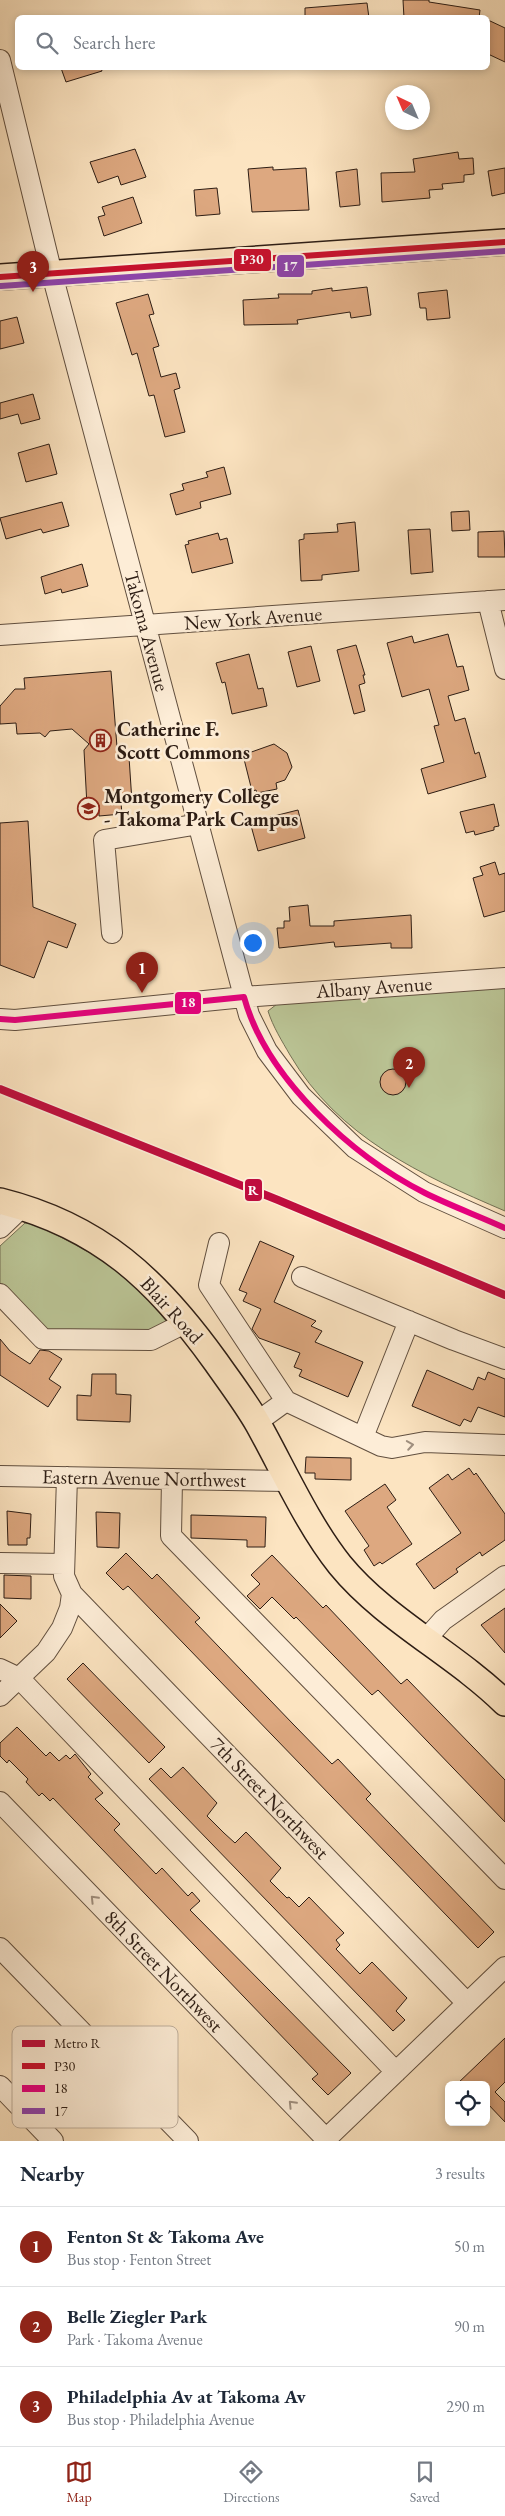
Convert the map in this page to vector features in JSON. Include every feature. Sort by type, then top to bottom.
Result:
[{"type":"main road","points":[[0,277],[505,242]]},
{"type":"main road","name":"Blair Road","points":[[11,1204],[52,1217],[94,1239],[129,1263],[159,1292],[201,1341],[257,1422],[288,1481],[331,1551],[351,1577],[426,1639],[473,1674],[505,1703]]},
{"type":"street","name":"Takoma Avenue","points":[[0,60],[52,274],[249,1015],[267,1052],[301,1096],[355,1148],[424,1192],[505,1228]]},
{"type":"street","name":"New York Avenue","points":[[0,635],[496,600]]},
{"type":"street","points":[[496,600],[505,669]]},
{"type":"street","points":[[112,933],[104,840],[199,824]]},
{"type":"street","name":"Albany Avenue","points":[[0,1020],[142,1009],[244,997],[505,978]]},
{"type":"street","points":[[0,1228],[11,1204]]},
{"type":"street","points":[[219,1243],[209,1285],[286,1400],[381,1446],[392,1448],[426,1442],[505,1445]]},
{"type":"street","points":[[302,1277],[496,1355]]},
{"type":"street","points":[[0,1294],[43,1339],[151,1340],[185,1323]]},
{"type":"street","points":[[363,1437],[408,1321]]},
{"type":"street","points":[[257,1422],[286,1400]]},
{"type":"street","name":"Eastern Avenue Northwest","points":[[0,1476],[288,1481]]},
{"type":"street","points":[[0,1696],[55,1640],[70,1608],[72,1594],[64,1576],[67,1477]]},
{"type":"street","points":[[172,1479],[171,1536],[505,1879]]},
{"type":"street","points":[[0,1563],[64,1564]]},
{"type":"street","points":[[426,1639],[443,1620],[505,1576]]},
{"type":"street","name":"7th Street Northwest","points":[[72,1594],[467,2003]]},
{"type":"street","points":[[0,1669],[18,1678],[396,2072]]},
{"type":"street","name":"8th Street Northwest","points":[[0,1802],[326,2140]]},
{"type":"street","points":[[0,1948],[76,2026]]},
{"type":"street","points":[[326,2140],[505,1967]]},
{"type":"street","points":[[0,2086],[12,2098]]},
{"type":"street","points":[[40,2128],[53,2141]]},
{"type":"street","points":[[175,2128],[188,2141]]},
{"type":"green space","points":[[505,986],[505,1211],[413,1167],[357,1131],[332,1109],[310,1084],[290,1055],[272,1023],[268,1011],[277,1004]]},
{"type":"green space","points":[[25,1223],[35,1223],[94,1255],[133,1282],[167,1322],[160,1330],[51,1333],[0,1285],[0,1246]]},
{"type":"building","points":[[403,0],[429,0],[429,2],[480,10],[479,15],[404,15]]},
{"type":"building","points":[[367,3],[369,15],[305,15],[305,8]]},
{"type":"building","points":[[490,21],[505,28],[505,62],[490,55]]},
{"type":"building","points":[[62,70],[102,71],[66,82]]},
{"type":"building","points":[[135,149],[146,177],[121,185],[118,176],[98,183],[90,162]]},
{"type":"building","points":[[458,152],[459,159],[473,158],[474,174],[464,175],[464,182],[442,184],[443,189],[429,190],[430,198],[382,202],[381,173],[415,172],[413,159]]},
{"type":"building","points":[[273,167],[273,170],[306,168],[309,210],[252,212],[248,169]]},
{"type":"building","points":[[505,168],[505,193],[492,196],[488,171]]},
{"type":"building","points":[[357,169],[360,205],[340,207],[336,172]]},
{"type":"building","points":[[217,188],[220,214],[196,216],[194,190]]},
{"type":"building","points":[[133,197],[142,223],[104,236],[98,217],[105,215],[102,207]]},
{"type":"building","points":[[367,287],[371,315],[351,318],[350,312],[297,320],[298,324],[244,325],[243,300],[279,298],[278,294],[312,294],[312,291],[332,288],[332,291]]},
{"type":"building","points":[[447,290],[450,318],[427,320],[426,308],[420,308],[418,293]]},
{"type":"building","points":[[148,294],[154,314],[149,315],[159,346],[153,348],[161,377],[176,373],[180,388],[174,390],[185,432],[165,437],[154,395],[149,396],[137,353],[132,355],[116,303]]},
{"type":"building","points":[[17,317],[24,343],[0,349],[0,321]]},
{"type":"building","points":[[33,394],[40,419],[21,424],[18,414],[0,419],[0,403]]},
{"type":"building","points":[[49,444],[57,474],[26,482],[18,453]]},
{"type":"building","points":[[224,467],[231,494],[200,502],[201,508],[176,515],[170,494],[184,490],[182,484],[208,477],[206,472]]},
{"type":"building","points":[[62,502],[69,526],[43,533],[41,529],[6,539],[0,518]]},
{"type":"building","points":[[469,511],[470,530],[452,531],[451,512]]},
{"type":"building","points":[[355,522],[359,571],[322,575],[322,580],[301,581],[299,540],[304,539],[304,534],[338,532],[337,524]]},
{"type":"building","points":[[430,529],[433,572],[411,574],[408,530]]},
{"type":"building","points":[[504,531],[505,557],[478,557],[478,532]]},
{"type":"building","points":[[218,533],[220,540],[227,538],[233,563],[192,573],[185,545],[189,544],[188,541]]},
{"type":"building","points":[[82,564],[88,586],[62,593],[61,589],[45,594],[41,577]]},
{"type":"building","points":[[448,634],[457,667],[463,666],[469,690],[448,696],[455,721],[465,718],[475,754],[479,752],[486,777],[428,794],[421,769],[444,762],[434,726],[439,725],[429,689],[402,697],[387,643],[412,636],[414,643]]},
{"type":"building","points":[[356,645],[365,675],[363,675],[365,683],[359,685],[365,711],[354,714],[337,650]]},
{"type":"building","points":[[311,646],[320,681],[297,687],[288,652]]},
{"type":"building","points":[[249,654],[258,689],[263,688],[267,706],[232,714],[225,682],[222,683],[216,663]]},
{"type":"building","name":"Catherine F. Scott Commons","points":[[111,671],[117,747],[129,757],[132,802],[121,803],[122,814],[99,816],[99,805],[87,806],[84,750],[89,744],[72,729],[50,731],[45,737],[40,733],[17,734],[16,723],[0,724],[0,706],[15,689],[25,689],[24,678]]},
{"type":"building","points":[[274,744],[287,753],[292,767],[285,780],[276,783],[277,789],[257,793],[256,790],[252,791],[243,755]]},
{"type":"building","points":[[494,804],[499,826],[494,827],[494,830],[475,835],[474,831],[466,833],[460,812]]},
{"type":"building","points":[[298,810],[305,838],[258,851],[250,822]]},
{"type":"building","points":[[28,821],[33,907],[76,924],[67,948],[48,941],[34,978],[0,965],[0,823]]},
{"type":"building","points":[[495,862],[499,875],[505,873],[505,911],[484,917],[473,878],[483,875],[480,867]]},
{"type":"building","points":[[308,905],[310,926],[334,926],[334,921],[411,915],[412,948],[391,948],[391,943],[335,947],[334,942],[279,948],[277,928],[284,928],[284,921],[290,921],[289,907]]},
{"type":"building","points":[[393,1069],[402,1073],[406,1082],[402,1091],[393,1095],[384,1091],[380,1082],[384,1073]]},
{"type":"building","points":[[260,1241],[294,1256],[274,1302],[316,1321],[311,1326],[322,1331],[315,1342],[363,1362],[348,1397],[299,1376],[302,1370],[294,1367],[300,1353],[259,1338],[252,1329],[261,1309],[243,1301],[247,1293],[239,1290]]},
{"type":"building","points":[[0,1339],[10,1351],[30,1364],[40,1350],[49,1351],[62,1359],[49,1379],[61,1387],[48,1407],[0,1375]]},
{"type":"building","points":[[427,1370],[473,1390],[478,1377],[485,1380],[488,1372],[505,1379],[505,1417],[478,1407],[471,1422],[464,1419],[460,1426],[412,1406]]},
{"type":"building","points":[[92,1374],[116,1374],[116,1394],[131,1395],[130,1422],[77,1420],[77,1395],[91,1396]]},
{"type":"building","points":[[306,1457],[351,1458],[351,1480],[315,1479],[315,1473],[305,1473]]},
{"type":"building","points":[[469,1468],[474,1475],[476,1473],[505,1514],[505,1540],[482,1556],[480,1552],[456,1569],[458,1572],[434,1589],[416,1564],[461,1533],[429,1488],[448,1474],[452,1480]]},
{"type":"building","points":[[385,1484],[396,1500],[387,1507],[412,1544],[382,1564],[380,1562],[374,1566],[364,1550],[369,1546],[345,1511]]},
{"type":"building","points":[[7,1511],[31,1514],[30,1538],[27,1538],[27,1545],[8,1545]]},
{"type":"building","points":[[96,1512],[120,1513],[119,1548],[97,1547]]},
{"type":"building","points":[[191,1515],[266,1517],[265,1547],[247,1547],[247,1540],[191,1538]]},
{"type":"building","points":[[126,1553],[152,1579],[157,1574],[200,1618],[195,1622],[332,1764],[338,1759],[371,1794],[366,1799],[494,1932],[478,1948],[128,1586],[123,1590],[106,1573]]},
{"type":"building","points":[[272,1555],[323,1608],[326,1605],[401,1684],[407,1679],[505,1780],[505,1822],[378,1690],[372,1695],[296,1617],[294,1619],[272,1597],[260,1609],[247,1596],[260,1584],[251,1575]]},
{"type":"building","points":[[4,1575],[31,1576],[31,1599],[4,1598]]},
{"type":"building","points":[[0,1604],[17,1621],[0,1638]]},
{"type":"building","points":[[505,1608],[505,1653],[481,1625]]},
{"type":"building","points":[[83,1663],[165,1747],[149,1763],[67,1679]]},
{"type":"building","points":[[17,1727],[46,1756],[50,1752],[59,1761],[66,1755],[70,1759],[75,1754],[91,1774],[88,1777],[103,1793],[95,1799],[120,1824],[114,1830],[156,1874],[162,1868],[188,1896],[192,1892],[200,1901],[190,1910],[351,2073],[328,2095],[312,2079],[318,2074],[53,1798],[50,1801],[42,1793],[39,1796],[26,1782],[28,1779],[9,1760],[7,1763],[0,1756],[0,1743]]},
{"type":"building","points":[[183,1767],[217,1803],[207,1816],[235,1843],[246,1832],[281,1868],[270,1881],[299,1907],[309,1897],[344,1933],[336,1940],[340,1945],[336,1949],[360,1974],[372,1962],[407,1998],[396,2011],[405,2020],[393,2031],[149,1779],[161,1768],[171,1778]]},
{"type":"building","points":[[505,2038],[505,2082],[495,2092],[505,2102],[505,2122],[490,2106],[490,2081],[460,2081]]},
{"type":"metro line","name":"R","points":[[0,1089],[278,1200],[505,1295]]},
{"type":"transit line","name":"P30","points":[[0,277],[505,242]]},
{"type":"transit line","name":"17","points":[[1,286],[505,251]]},
{"type":"transit line","name":"18","points":[[0,1019],[15,1020],[244,997],[255,1027],[271,1057],[315,1111],[341,1136],[369,1158],[425,1193],[505,1228]]},
{"type":"place","name":"Philadelphia Av at Takoma Av","points":[[33,292]]},
{"type":"place","name":"Catherine F. Scott Commons","points":[[101,741]]},
{"type":"place","name":"Montgomery College - Takoma Park Campus","points":[[88,808]]},
{"type":"place","name":"Fenton St & Takoma Ave","points":[[142,993]]},
{"type":"place","name":"Belle Ziegler Park","points":[[409,1088]]}]
